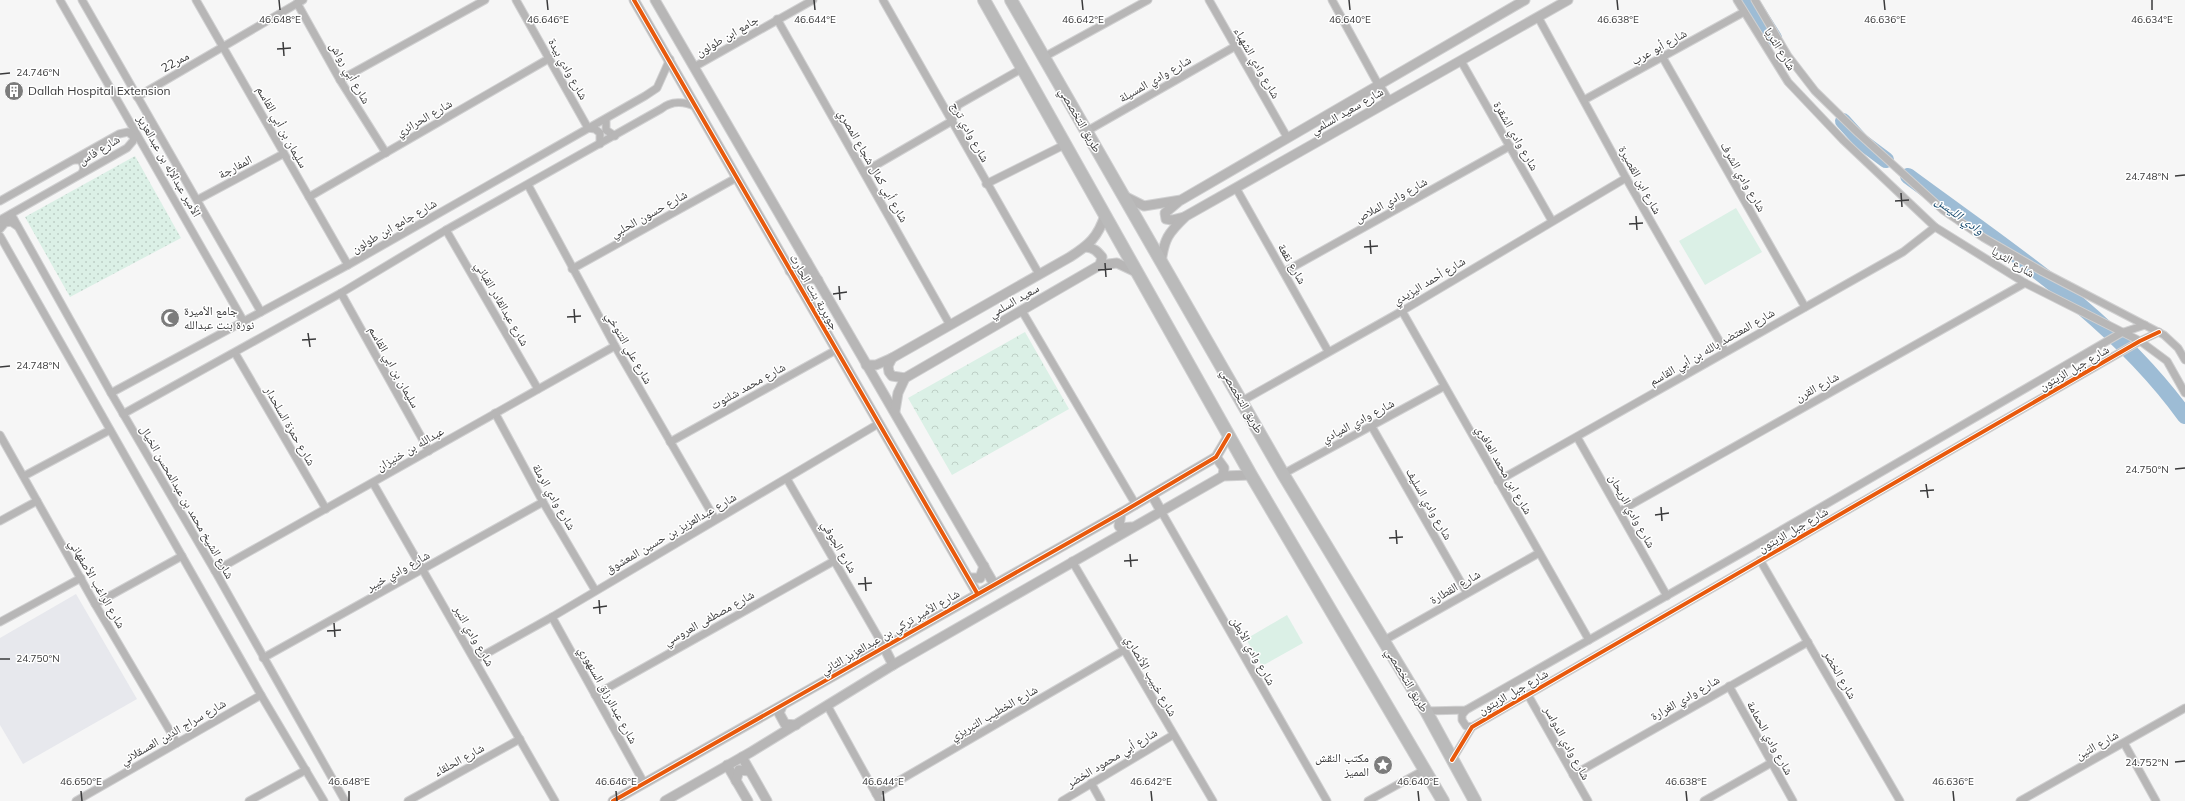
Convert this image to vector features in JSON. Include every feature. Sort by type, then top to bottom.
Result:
[{"type":"main road","name":"طريق التخصصي","points":[[984,0],[1139,273],[1251,475],[1426,769],[1443,801]]},
{"type":"main road","name":"طريق التخصصي","points":[[1011,0],[1283,474],[1426,711],[1475,801]]},
{"type":"street","name":"الأمير عبدالإله بن عبدالعزيز","points":[[60,0],[244,322]]},
{"type":"street","name":"الأمير عبدالإله بن عبدالعزيز","points":[[82,0],[261,312]]},
{"type":"street","name":"سليمان بن أبي القاسم","points":[[196,0],[225,47],[283,154],[348,265]]},
{"type":"street","points":[[340,80],[485,0]]},
{"type":"street","name":"شارع وادي بيدة","points":[[516,0],[588,128],[595,129],[600,133],[600,144]]},
{"type":"street","name":"جويرية بنت الحارث","points":[[634,0],[670,59],[736,178],[977,593]]},
{"type":"street","name":"جويرية بنت الحارث","points":[[656,0],[994,584]]},
{"type":"street","name":"جامع ابن طولون","points":[[694,67],[813,0]]},
{"type":"street","name":"شارع وادي ترج","points":[[884,0],[986,184],[1039,274]]},
{"type":"street","points":[[1044,57],[1148,0]]},
{"type":"street","name":"شارع وادي الشهباء","points":[[1209,0],[1234,47],[1287,137]]},
{"type":"street","points":[[1332,0],[1388,101]]},
{"type":"street","name":"شارع سعيد السلمي","points":[[1124,196],[1144,206],[1180,200],[1525,0]]},
{"type":"street","name":"شارع سعيد السلمي","points":[[1161,263],[1164,242],[1172,229],[1186,216],[1568,0]]},
{"type":"street","name":"شارع الثريا","points":[[1737,0],[1788,82],[1843,140],[1935,227],[2025,283],[2121,333],[2140,341],[2167,361],[2185,393]]},
{"type":"street","name":"شارع الثريا","points":[[1755,0],[1788,56],[1815,91],[1858,133],[1943,210],[1984,238],[2043,272],[2159,332],[2178,348],[2185,360]]},
{"type":"street","name":"ممر22","points":[[137,97],[300,2]]},
{"type":"street","name":"شارع أبي رواش","points":[[300,2],[340,80],[386,153]]},
{"type":"street","name":"شارع أبو عرب","points":[[1584,100],[1663,58],[1744,12]]},
{"type":"street","name":"شارع ابن القصيرة","points":[[1538,18],[1626,178],[1725,351]]},
{"type":"street","name":"شارع أبي كمال شجاع المصري","points":[[777,20],[950,325]]},
{"type":"street","name":"شارع وادي المسيلة","points":[[1087,131],[1234,47]]},
{"type":"street","name":"شارع الحرائري","points":[[309,197],[550,58]]},
{"type":"street","name":"شارع وادي الشرف","points":[[1663,58],[1805,307]]},
{"type":"street","name":"شارع جامع ابن طولون","points":[[111,393],[348,265],[606,119],[657,88],[670,59]]},
{"type":"street","name":"شارع وادي الشقرة","points":[[1461,61],[1552,221]]},
{"type":"street","points":[[864,172],[952,121],[958,105],[1022,68]]},
{"type":"street","points":[[123,414],[341,293],[446,230],[615,136],[669,103],[688,103],[696,107]]},
{"type":"street","points":[[606,119],[606,130],[615,136]]},
{"type":"street","name":"شارع فاس","points":[[0,201],[119,134],[128,132],[133,135],[133,141],[127,148],[0,220]]},
{"type":"street","points":[[986,184],[1066,144]]},
{"type":"street","name":"شارع وادي الملاص","points":[[1284,272],[1510,146]]},
{"type":"street","name":"المفارجة","points":[[197,200],[283,154]]},
{"type":"street","points":[[72,160],[77,159],[83,162],[84,168],[82,173]]},
{"type":"street","name":"شارع حسون الحلبي","points":[[572,269],[736,178]]},
{"type":"street","name":"شارع أحمد اليزيدي","points":[[1242,401],[1328,351],[1402,311],[1626,178]]},
{"type":"street","points":[[1216,179],[1224,195]]},
{"type":"street","name":"شارع علي التنوخي","points":[[528,185],[572,269],[615,346],[715,519]]},
{"type":"street","name":"شارع نقعة","points":[[1236,188],[1328,351]]},
{"type":"street","points":[[1180,200],[1165,213],[1166,219],[1172,220],[1186,216]]},
{"type":"street","name":"شارع الشيخ محمد بن عبدالمحسن الخيال","points":[[11,214],[111,393],[215,571],[345,801]]},
{"type":"street","name":"سعيد السلمي","points":[[866,365],[876,365],[892,358],[1086,247],[1099,232],[1105,215]]},
{"type":"street","points":[[0,229],[5,223],[11,222],[19,228]]},
{"type":"street","name":"شارع المعتضد بالله بن أبي القاسم","points":[[1498,480],[1577,437],[1725,351],[1903,252],[1935,227]]},
{"type":"street","name":"شارع عبدالقادر القباني","points":[[446,230],[538,389]]},
{"type":"street","points":[[0,236],[261,695],[324,801]]},
{"type":"street","points":[[1086,247],[1093,248],[1102,257],[1100,265]]},
{"type":"street","name":"جويرية بنت الحارث","points":[[790,271],[798,275],[803,273],[806,269],[807,262]]},
{"type":"street","name":"سعيد السلمي","points":[[905,378],[1100,265],[1116,263],[1139,273]]},
{"type":"street","name":"جويرية بنت الحارث","points":[[801,289],[801,281],[806,278],[818,280]]},
{"type":"street","name":"شارع القرن","points":[[1620,511],[2025,283]]},
{"type":"street","name":"سليمان بن ابي القاسم","points":[[341,293],[429,451]]},
{"type":"street","points":[[1022,311],[1136,505]]},
{"type":"street","name":"شارع ابن محمد العافري","points":[[1402,311],[1443,387],[1589,640]]},
{"type":"street","name":"شارع جبل الزيتون","points":[[1426,711],[1466,710],[1667,596],[2121,333],[2145,325]]},
{"type":"street","name":"شارع جبل الزيتون","points":[[1452,760],[1472,727],[2140,341],[2159,332]]},
{"type":"street","name":"عبدالله بن خنيزان","points":[[215,571],[615,346]]},
{"type":"street","name":"شارع محمد شلتوت","points":[[670,442],[836,350]]},
{"type":"street","name":"شارع حمزة السلحدار","points":[[235,353],[326,509]]},
{"type":"street","points":[[892,358],[888,366],[888,372],[892,376],[905,378],[898,393],[895,411]]},
{"type":"street","name":"شارع وادي الميادي","points":[[1283,474],[1372,427],[1443,387]]},
{"type":"street","name":"شارع وادي الرملة","points":[[495,414],[543,502],[595,590]]},
{"type":"street","name":"شارع عبدالعزيز بن حسين المعشوق","points":[[475,660],[552,617],[595,590],[715,519],[787,479],[878,424]]},
{"type":"street","name":"شارع وادي السليف","points":[[1372,427],[1467,593]]},
{"type":"street","points":[[24,476],[110,430]]},
{"type":"street","name":"شارع الراغب الأصفهاني","points":[[0,435],[95,604],[177,743]]},
{"type":"street","name":"شارع الأمير تركي بن عبدالعزيز الثاني","points":[[613,801],[782,706],[977,593],[1136,505],[1216,457],[1229,435]]},
{"type":"street","name":"شارع وادي الريحان","points":[[1577,437],[1667,596]]},
{"type":"street","points":[[1216,457],[1224,468],[1223,476]]},
{"type":"street","points":[[665,801],[796,725],[893,665],[1131,527],[1223,476],[1251,475]]},
{"type":"street","name":"شارع الجوفي","points":[[787,479],[884,647]]},
{"type":"street","name":"شارع وادي النير","points":[[373,483],[555,801]]},
{"type":"street","points":[[1152,495],[1161,511]]},
{"type":"street","points":[[0,521],[37,501]]},
{"type":"street","name":"شارع وادي خيبر","points":[[263,658],[424,570],[543,502]]},
{"type":"street","name":"شارع وادي الأبطن","points":[[1161,511],[1327,801]]},
{"type":"street","points":[[1121,513],[1119,526],[1122,528],[1131,527]]},
{"type":"street","points":[[1101,525],[1115,527],[1115,533],[1110,539]]},
{"type":"street","name":"شارع القطارة","points":[[1384,641],[1539,553]]},
{"type":"street","points":[[95,604],[182,556]]},
{"type":"street","name":"شارع الخضر","points":[[1760,560],[1900,801]]},
{"type":"street","name":"شارع مصطفى العروسي","points":[[595,694],[834,561]]},
{"type":"street","name":"شارع خبيب الأنصاري","points":[[1072,561],[1213,801]]},
{"type":"street","points":[[969,578],[980,578],[984,566]]},
{"type":"street","points":[[0,622],[81,578]]},
{"type":"street","name":"شارع عبدالرزاق السنهوري","points":[[552,617],[644,783]]},
{"type":"street","name":"شارع وادي الغرارة","points":[[1573,775],[1808,642]]},
{"type":"street","points":[[884,647],[893,665]]},
{"type":"street","name":"شارع الخطيب التبريزي","points":[[878,798],[1124,650]]},
{"type":"street","name":"شارع وادي الحمامة","points":[[1729,686],[1793,801]]},
{"type":"street","name":"شارع سراج الدين العسقلاني","points":[[76,801],[261,695]]},
{"type":"street","name":"شارع وادي الدواسر","points":[[1528,695],[1588,801]]},
{"type":"street","points":[[827,705],[878,798]]},
{"type":"street","points":[[782,706],[779,713],[782,720],[785,724],[796,725]]},
{"type":"street","name":"شارع التين","points":[[2020,801],[2185,708]]},
{"type":"street","points":[[1466,710],[1462,715],[1462,720],[1466,726],[1472,727]]},
{"type":"street","name":"شارع أبي محمود الخضر","points":[[1062,801],[1173,735]]},
{"type":"street","name":"شارع الحلقاء","points":[[408,801],[520,739]]},
{"type":"street","points":[[2124,743],[2156,801]]},
{"type":"street","points":[[742,757],[767,801]]},
{"type":"street","points":[[1704,801],[1771,763]]},
{"type":"street","points":[[727,765],[748,801]]},
{"type":"street","points":[[1368,801],[1426,769]]},
{"type":"street","points":[[249,801],[306,770]]},
{"type":"street","points":[[736,781],[739,770],[749,771]]},
{"type":"street","points":[[1091,783],[1101,801]]},
{"type":"shaded area","points":[[76,594],[137,699],[23,764],[0,725],[0,638]]},
{"type":"green space","points":[[135,156],[181,238],[70,297],[25,217]]},
{"type":"green space","points":[[1736,208],[1762,252],[1705,285],[1679,241]]},
{"type":"green space","points":[[1025,332],[1069,409],[952,475],[908,398]]},
{"type":"green space","points":[[1287,615],[1303,643],[1262,666],[1246,639]]},
{"type":"waterway","name":"وادي الليسن","points":[[1750,0],[1774,38]]},
{"type":"waterway","name":"وادي الليسن","points":[[1843,121],[1862,142],[1886,160]]},
{"type":"waterway","name":"وادي الليسن","points":[[1908,176],[2019,257],[2091,315],[2125,346],[2156,380],[2185,416]]},
{"type":"cycle path","points":[[634,0],[977,593]]},
{"type":"cycle path","points":[[1452,760],[1472,727],[2140,341],[2159,332]]},
{"type":"cycle path","points":[[613,801],[1121,513],[1216,457],[1229,435]]},
{"type":"place","name":"Dallah Hospital Extension","points":[[14,91]]},
{"type":"place","name":"جامع الأميرة نورة بنت عبدالله","points":[[170,318]]},
{"type":"place","name":"مكتب النقش المميز","points":[[1383,765]]}]
